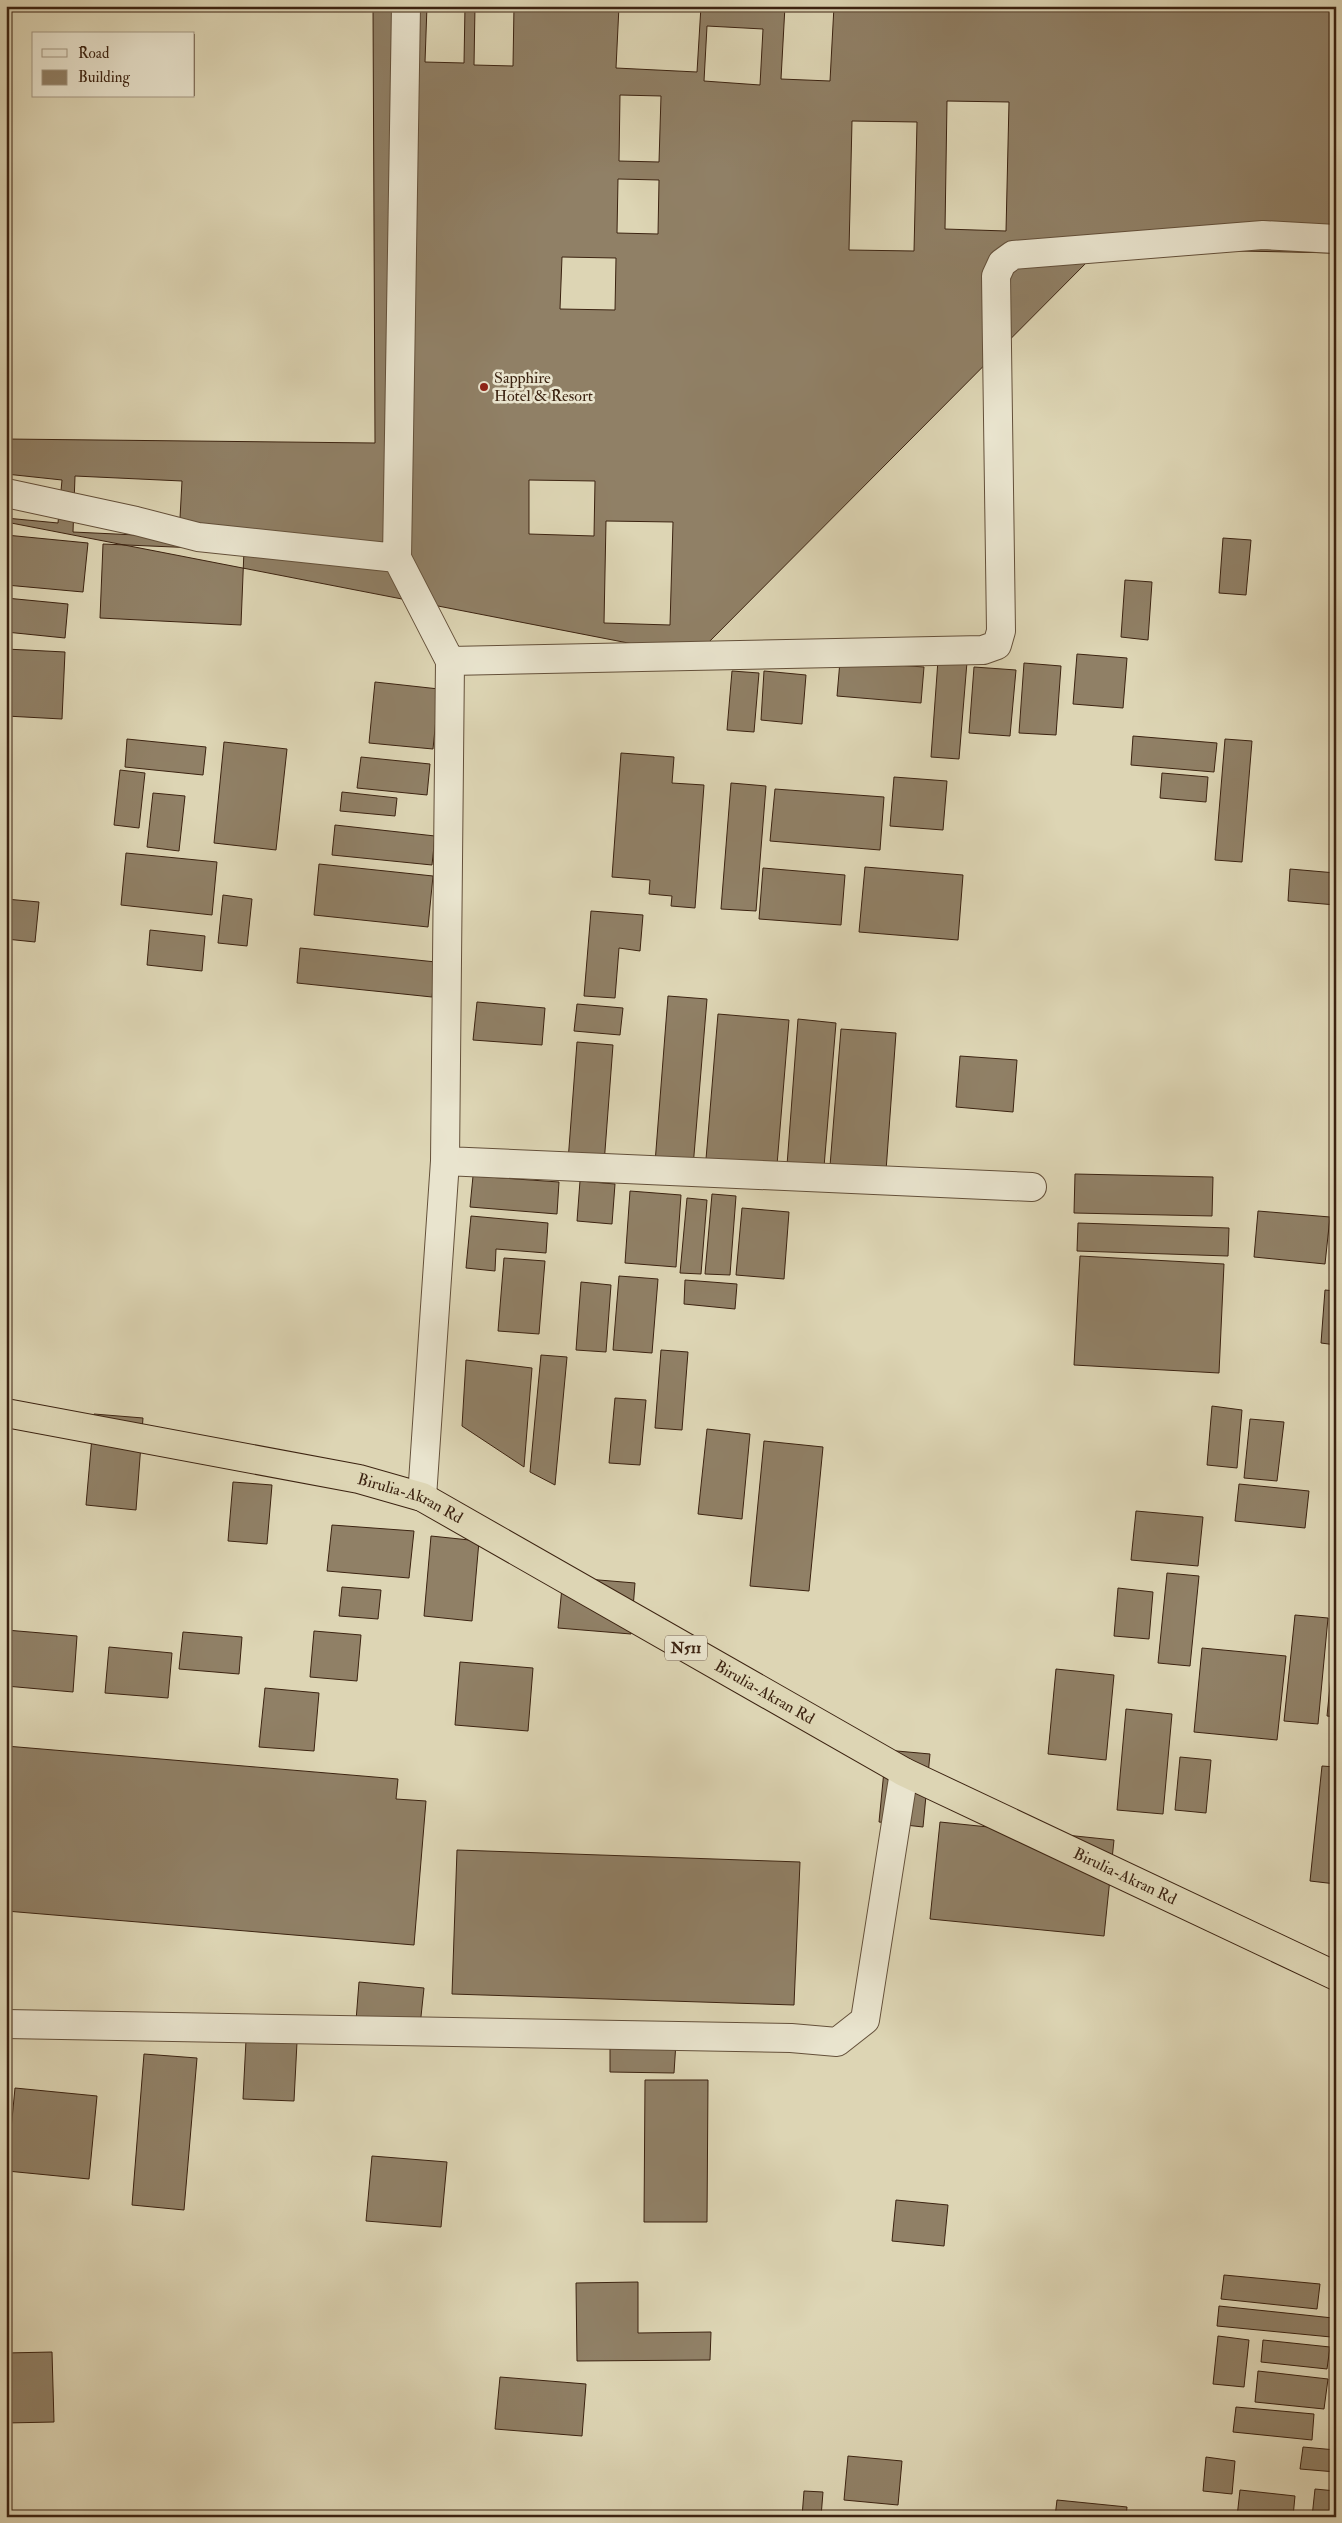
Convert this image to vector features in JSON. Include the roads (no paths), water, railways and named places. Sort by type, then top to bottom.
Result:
[{"type":"highway","name":"Birulia-Akran Rd","points":[[6,1413],[359,1479],[422,1497],[904,1772],[1336,1976]]},
{"type":"street","points":[[406,6],[397,558],[450,661],[445,1162],[422,1497]]},
{"type":"street","points":[[450,661],[983,650],[997,645],[1001,631],[996,276],[1002,263],[1013,255],[1263,235],[1336,239]]},
{"type":"street","points":[[6,493],[136,521],[198,537],[397,558]]},
{"type":"street","points":[[445,1162],[1032,1188]]},
{"type":"street","points":[[6,2024],[791,2038],[837,2042],[866,2020],[904,1772]]},
{"type":"place","name":"Sapphire Hotel & Resort","points":[[484,387]]}]
